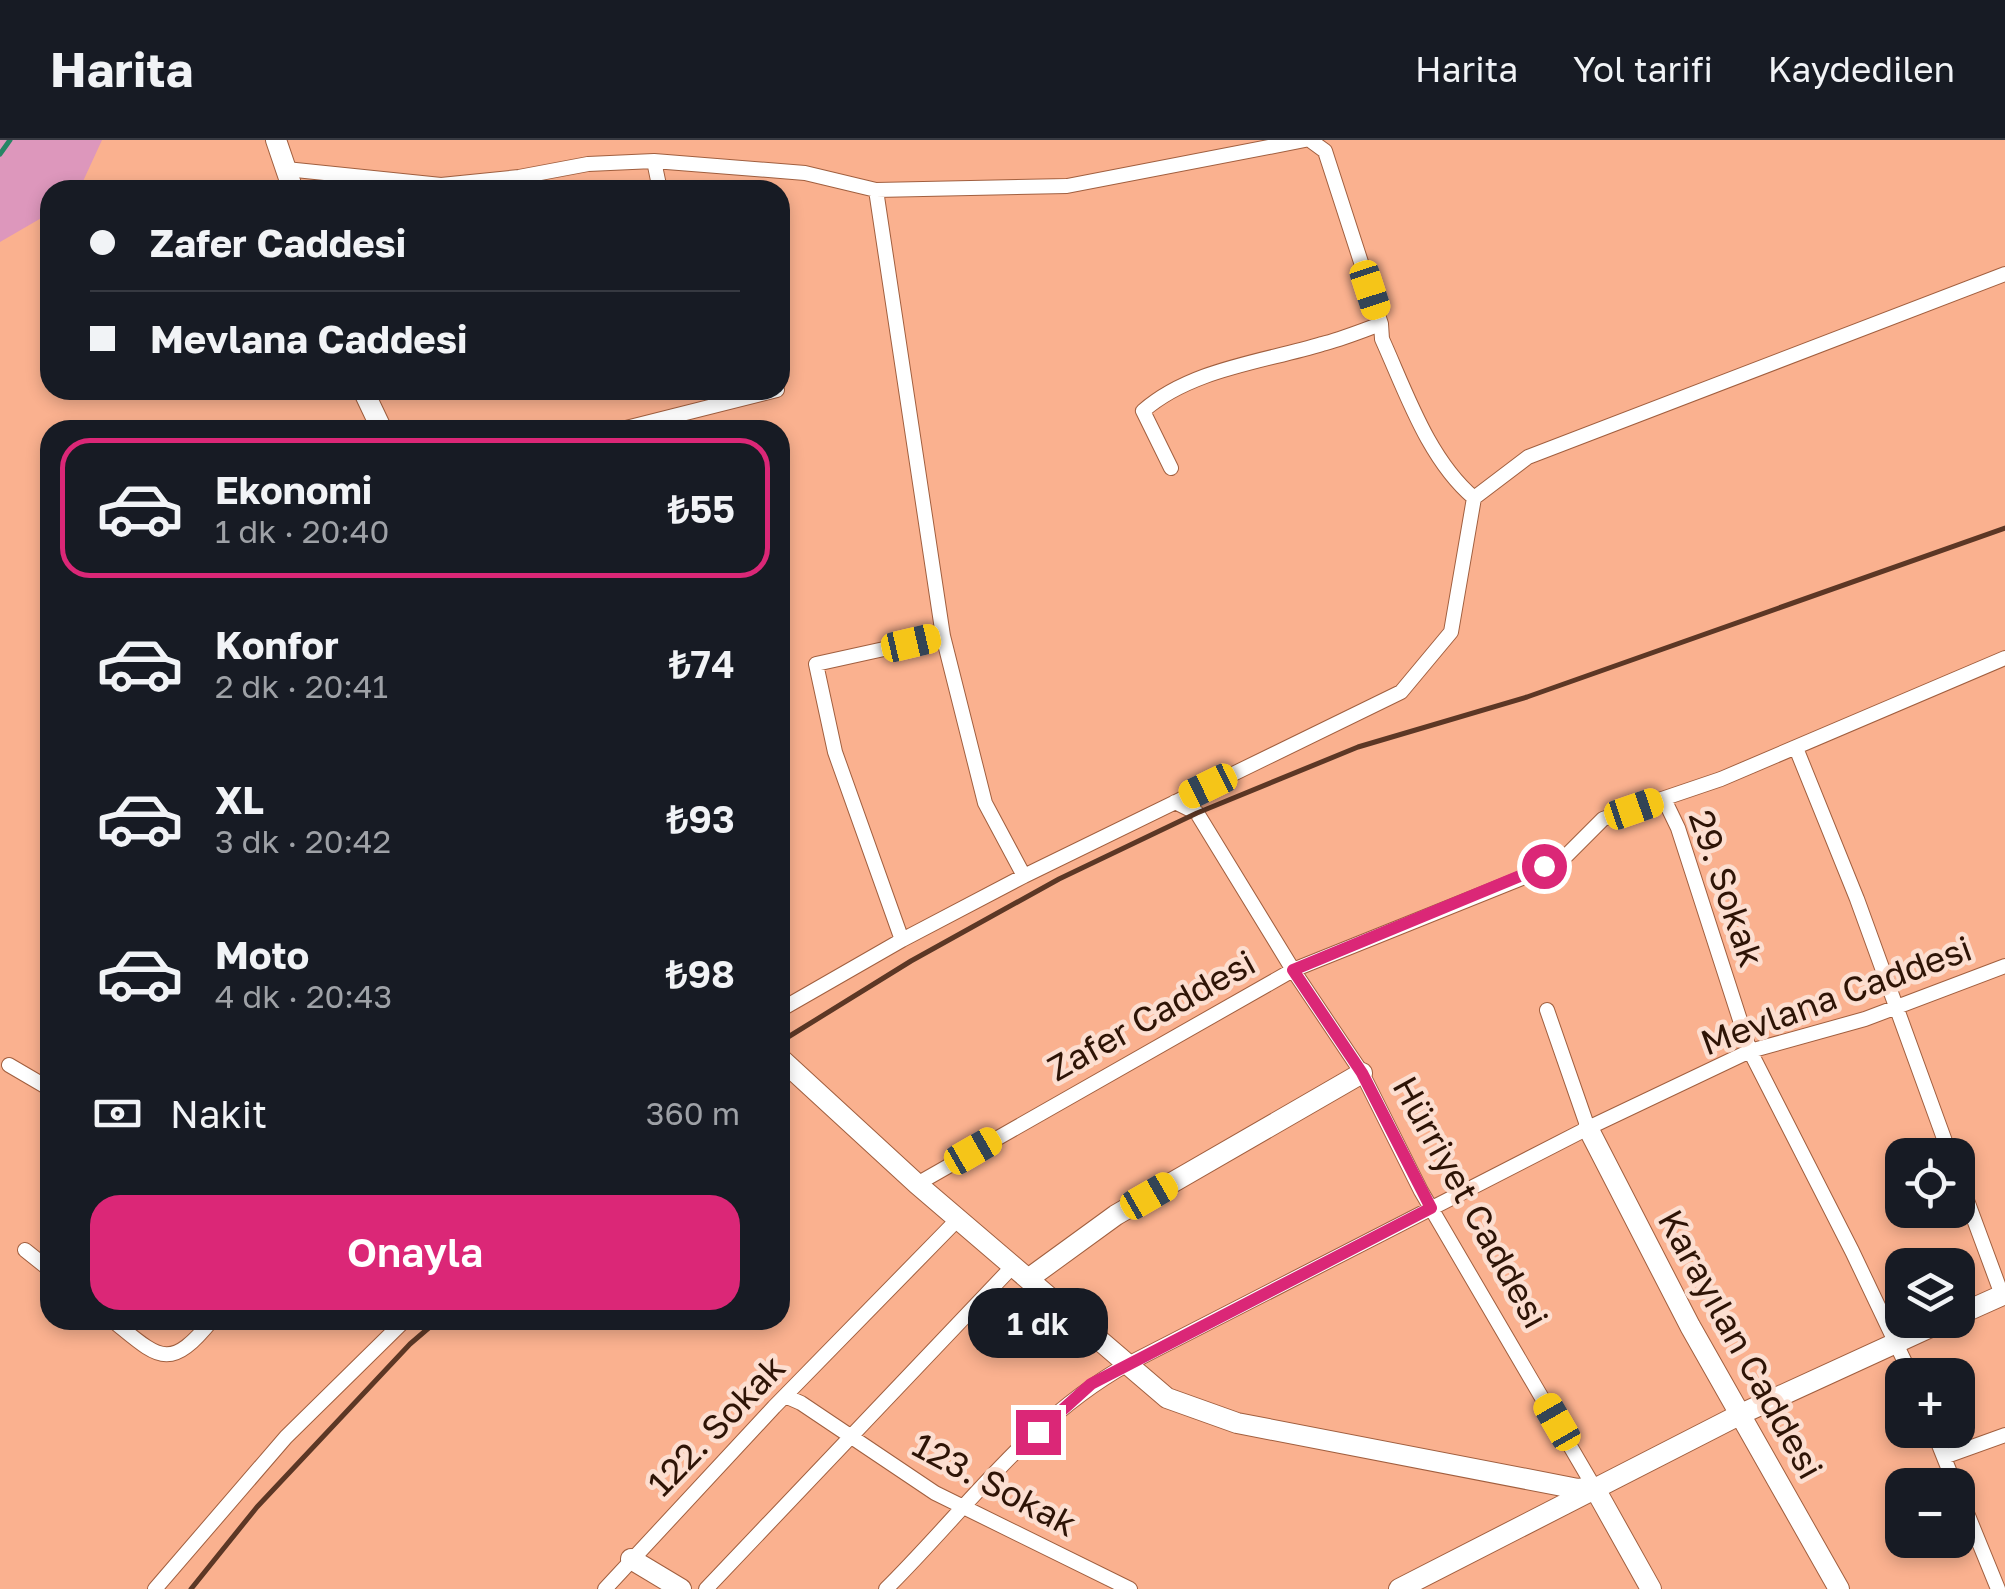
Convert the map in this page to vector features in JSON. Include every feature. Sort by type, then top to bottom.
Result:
[{"type":"street","points":[[276,140],[290,180]]},
{"type":"street","points":[[490,180],[588,164],[654,161],[805,173],[876,190],[1067,186],[1308,140],[1325,151],[1381,324],[1382,339],[1424,431],[1462,488],[1474,498]]},
{"type":"street","points":[[654,161],[658,180]]},
{"type":"street","points":[[286,169],[393,180]]},
{"type":"street","points":[[876,190],[943,636],[985,803],[1024,876]]},
{"type":"street","points":[[790,1004],[1024,876],[1401,692],[1451,632],[1474,498],[1528,457],[2005,274]]},
{"type":"street","points":[[1172,468],[1143,411],[1163,394],[1226,370],[1381,324]]},
{"type":"street","points":[[702,400],[704,408]]},
{"type":"street","points":[[657,420],[736,400]]},
{"type":"street","points":[[902,940],[835,752],[816,664],[943,636]]},
{"type":"street","name":"Zafer Caddesi","points":[[917,1184],[1293,970],[1522,878],[1567,855],[1603,819],[1796,748],[2005,658]]},
{"type":"street","points":[[1796,748],[1857,899],[1944,1138]]},
{"type":"street","name":"29. Sokak","points":[[1664,799],[1678,828],[1750,1052],[1904,1358]]},
{"type":"street","name":"Hürriyet Caddesi","points":[[1175,802],[1197,813],[1293,970],[1362,1073],[1431,1208],[1651,1589]]},
{"type":"street","name":"Mevlana Caddesi","points":[[886,1589],[961,1506],[1091,1384],[1588,1128],[1750,1052],[1896,1009],[2005,966]]},
{"type":"street","points":[[1547,1010],[1588,1128]]},
{"type":"street","points":[[9,1065],[40,1083]]},
{"type":"street","points":[[790,1067],[917,1184],[1167,1398],[1238,1423],[1578,1489],[1594,1487]]},
{"type":"street","points":[[706,1589],[852,1438],[1021,1273],[1362,1073]]},
{"type":"street","name":"Karayılan Caddesi","points":[[1588,1128],[1690,1326],[1839,1589]]},
{"type":"street","name":"122. Sokak","points":[[604,1589],[784,1396],[958,1219]]},
{"type":"street","points":[[1975,1221],[2003,1295],[1975,1307]]},
{"type":"street","points":[[25,1250],[40,1262]]},
{"type":"street","points":[[124,1330],[152,1352],[169,1354],[189,1348],[204,1330]]},
{"type":"street","points":[[155,1589],[286,1437],[390,1330]]},
{"type":"street","points":[[1400,1589],[1740,1414],[1910,1338]]},
{"type":"street","name":"123. Sokak","points":[[784,1396],[934,1493],[1130,1589]]},
{"type":"street","points":[[1944,1457],[2005,1435]]},
{"type":"street","points":[[1940,1448],[1948,1468]]},
{"type":"street","points":[[1975,1534],[1998,1589]]},
{"type":"street","points":[[631,1560],[681,1589]]},
{"type":"shaded area","points":[[0,140],[102,140],[84,180],[40,180],[40,219],[0,242]]},
{"type":"waterway","points":[[0,154],[10,140]]},
{"type":"railway","points":[[790,1036],[911,961],[1059,879],[1197,813],[1358,747],[1527,697],[2005,528]]},
{"type":"railway","points":[[191,1589],[257,1507],[426,1330]]},
{"type":"route","points":[[1038,1432],[1091,1384],[1431,1208],[1362,1073],[1293,970],[1544,866]]}]
